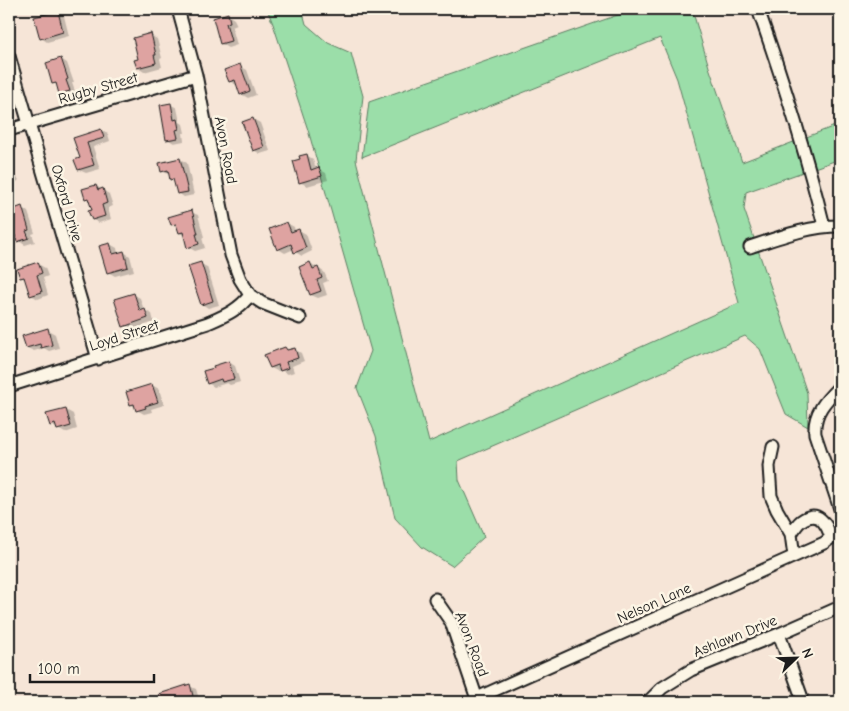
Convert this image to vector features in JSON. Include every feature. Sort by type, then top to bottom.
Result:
[{"type":"street","name":"Avon Road","points":[[178,9],[196,75],[231,255],[247,299]]},
{"type":"street","points":[[758,9],[814,185],[824,226]]},
{"type":"street","name":"Oxford Drive","points":[[9,56],[98,359]]},
{"type":"street","name":"Rugby Street","points":[[9,130],[196,75]]},
{"type":"street","points":[[750,247],[796,232],[824,226],[840,226]]},
{"type":"street","points":[[247,299],[300,318]]},
{"type":"street","name":"Loyd Street","points":[[9,386],[208,323],[228,315],[247,299]]},
{"type":"street","points":[[840,386],[824,402],[814,425],[815,434],[840,509]]},
{"type":"street","points":[[773,447],[769,466],[771,496],[791,534],[794,556]]},
{"type":"street","points":[[791,534],[800,522],[808,517],[816,517],[823,520],[831,538]]},
{"type":"street","name":"Nelson Lane","points":[[477,700],[824,543],[840,530]]},
{"type":"street","name":"Avon Road","points":[[435,599],[451,622],[477,700]]},
{"type":"street","name":"Ashlawn Drive","points":[[648,702],[662,688],[690,670],[840,607]]},
{"type":"street","points":[[779,634],[801,695]]},
{"type":"green space","points":[[267,9],[302,9],[306,24],[328,43],[351,53],[363,96],[356,160],[429,442],[739,303],[677,79],[660,38],[362,157],[369,102],[635,9],[692,9],[709,67],[742,162],[840,124],[840,159],[746,192],[744,209],[807,393],[808,427],[786,414],[760,349],[745,336],[458,461],[459,480],[484,537],[452,566],[422,547],[395,518],[376,436],[357,388],[371,351],[308,130]]},
{"type":"building","points":[[58,11],[63,32],[40,39],[34,17]]},
{"type":"building","points":[[228,13],[230,22],[226,23],[231,41],[220,44],[213,18]]},
{"type":"building","points":[[151,33],[156,63],[137,68],[134,60],[138,59],[133,38]]},
{"type":"building","points":[[61,58],[70,91],[59,94],[56,83],[52,84],[46,63]]},
{"type":"building","points":[[240,64],[250,91],[240,95],[235,80],[229,82],[224,70]]},
{"type":"building","points":[[171,103],[174,120],[177,119],[179,129],[176,130],[178,138],[166,140],[160,105]]},
{"type":"building","points":[[253,118],[264,147],[253,151],[242,122]]},
{"type":"building","points":[[101,129],[104,138],[87,143],[94,165],[78,170],[74,160],[80,158],[73,138]]},
{"type":"building","points":[[307,154],[311,170],[319,167],[322,176],[299,183],[293,161],[300,159],[299,156]]},
{"type":"building","points":[[180,158],[188,192],[177,194],[173,179],[170,180],[168,170],[161,172],[159,163]]},
{"type":"building","points":[[96,185],[98,190],[103,188],[107,203],[102,205],[105,216],[92,220],[88,211],[92,210],[88,198],[85,199],[82,189]]},
{"type":"building","points":[[22,206],[29,230],[26,231],[29,238],[17,242],[15,235],[9,238],[9,226],[12,225],[9,211]]},
{"type":"building","points":[[192,210],[199,244],[187,248],[183,232],[179,233],[176,224],[171,225],[168,217]]},
{"type":"building","points":[[287,222],[291,232],[299,229],[306,248],[294,253],[291,244],[277,250],[269,229]]},
{"type":"building","points":[[110,243],[113,254],[124,251],[128,267],[107,273],[99,246]]},
{"type":"building","points":[[38,262],[42,273],[37,275],[42,292],[30,296],[24,277],[20,278],[17,269]]},
{"type":"building","points":[[201,262],[213,301],[201,305],[188,266]]},
{"type":"building","points":[[310,262],[313,269],[318,267],[322,278],[317,280],[321,291],[310,295],[299,267]]},
{"type":"building","points":[[134,293],[140,311],[145,309],[148,318],[123,327],[114,299]]},
{"type":"building","points":[[48,328],[52,345],[41,348],[40,344],[26,348],[22,336]]},
{"type":"building","points":[[285,347],[287,350],[295,348],[298,358],[286,362],[288,368],[280,371],[278,365],[270,368],[264,355]]},
{"type":"building","points":[[229,361],[234,379],[222,382],[221,379],[207,384],[203,371]]},
{"type":"building","points":[[152,384],[158,402],[136,411],[134,404],[130,405],[126,392]]},
{"type":"building","points":[[66,409],[71,426],[57,430],[55,424],[50,426],[46,414]]},
{"type":"building","points":[[190,684],[193,696],[172,702],[161,702],[159,694]]}]
